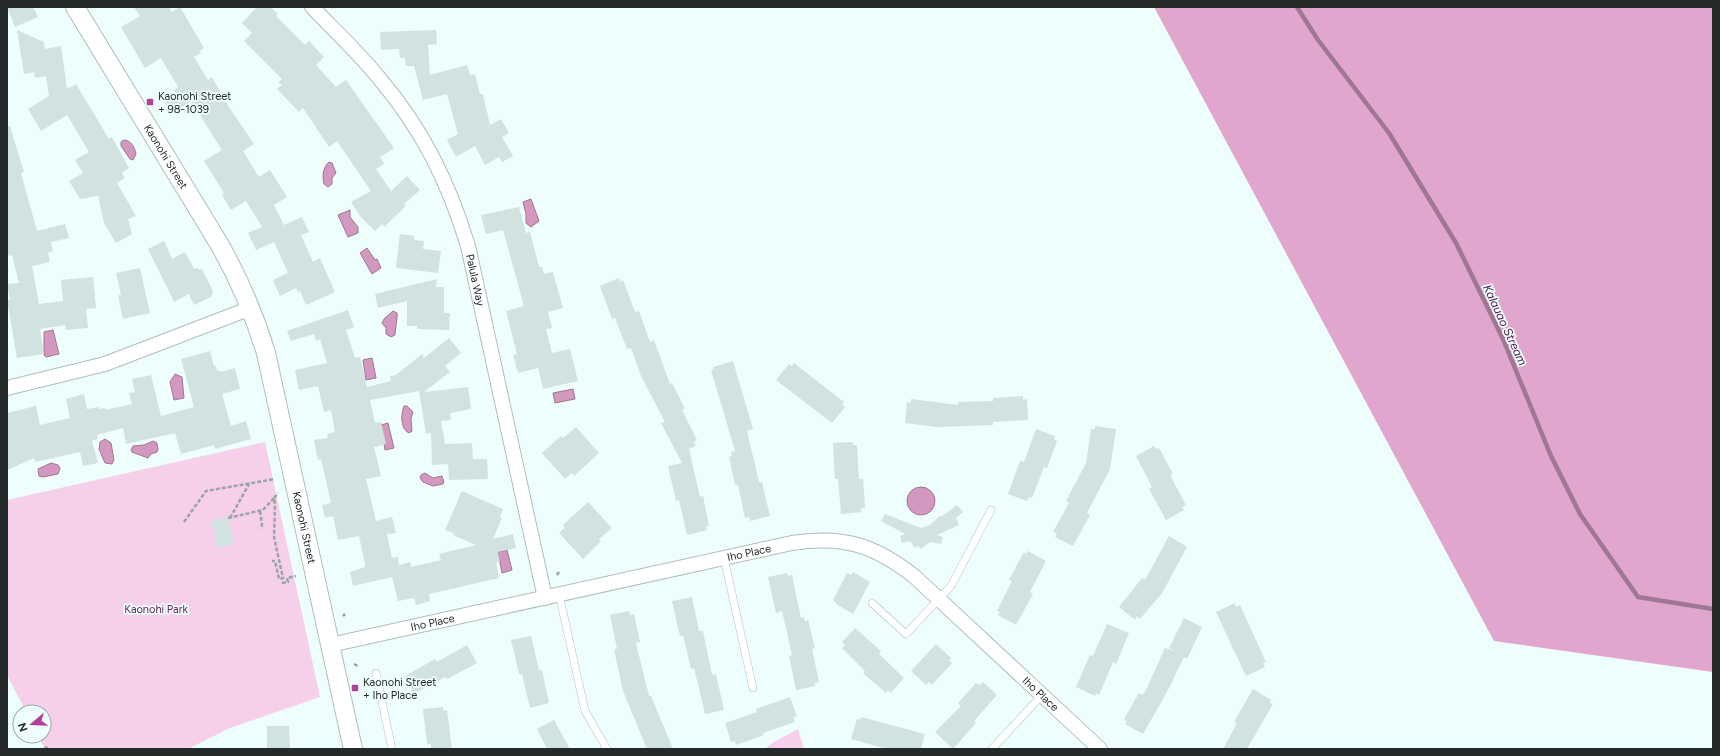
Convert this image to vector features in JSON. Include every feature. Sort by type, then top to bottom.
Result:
[{"type":"street","name":"Kaonohi Street","points":[[75,7],[231,264],[251,308],[266,353],[353,749]]},
{"type":"street","name":"Palula Way","points":[[312,7],[378,76],[397,100],[429,150],[452,197],[468,246],[552,596]]},
{"type":"street","points":[[7,388],[105,364],[251,308]]},
{"type":"street","name":"Iho Place","points":[[330,645],[804,541],[826,540],[843,542],[858,545],[886,556],[915,577],[1100,749]]},
{"type":"lane","points":[[872,603],[906,634],[938,598],[951,586],[991,510]]},
{"type":"lane","points":[[724,558],[753,688]]},
{"type":"lane","points":[[552,596],[585,712],[607,749]]},
{"type":"lane","points":[[376,673],[392,749]]},
{"type":"lane","points":[[992,749],[1042,695]]},
{"type":"path","points":[[184,522],[206,491],[275,479]]},
{"type":"path","points":[[249,484],[229,518],[263,510],[278,493]]},
{"type":"path","points":[[272,561],[275,561],[279,579],[283,578],[274,537],[274,498]]},
{"type":"path","points":[[260,511],[262,525],[261,529]]},
{"type":"path","points":[[282,583],[288,582],[287,578],[296,576]]},
{"type":"path","points":[[354,664],[358,666]]},
{"type":"path","points":[[44,749],[49,746]]},
{"type":"green space","name":"Kaonohi Park","points":[[265,442],[320,697],[230,728],[188,749],[45,749],[42,744],[52,744],[52,704],[22,704],[7,675],[7,500]]},
{"type":"green space","points":[[798,729],[804,749],[765,749],[772,743]]},
{"type":"shaded area","points":[[1154,7],[1713,7],[1713,672],[1494,641]]},
{"type":"shaded area","points":[[124,140],[131,143],[135,149],[136,154],[133,160],[130,159],[121,146],[121,142]]},
{"type":"shaded area","points":[[329,162],[332,163],[336,173],[332,178],[332,184],[328,187],[324,184],[323,175],[325,166]]},
{"type":"shaded area","points":[[531,199],[539,221],[531,227],[526,223],[526,214],[523,202]]},
{"type":"shaded area","points":[[350,210],[350,217],[358,227],[358,233],[348,237],[338,215]]},
{"type":"shaded area","points":[[367,248],[375,260],[377,259],[381,268],[372,274],[360,253]]},
{"type":"shaded area","points":[[393,311],[397,313],[397,317],[395,335],[391,337],[386,334],[386,328],[382,323],[384,319]]},
{"type":"shaded area","points":[[53,330],[59,354],[46,357],[44,355],[44,332]]},
{"type":"shaded area","points":[[372,358],[376,378],[366,380],[363,360]]},
{"type":"shaded area","points":[[175,374],[182,377],[184,398],[174,400],[170,382]]},
{"type":"shaded area","points":[[573,389],[575,399],[555,403],[553,393]]},
{"type":"shaded area","points":[[404,406],[407,406],[413,412],[411,419],[412,431],[409,433],[403,425],[402,413]]},
{"type":"shaded area","points":[[388,423],[394,448],[385,450],[381,425]]},
{"type":"shaded area","points":[[105,439],[111,443],[114,460],[112,464],[105,463],[99,449],[100,442]]},
{"type":"shaded area","points":[[153,441],[157,443],[158,449],[157,452],[151,454],[148,458],[132,452],[131,450],[133,446],[144,445]]},
{"type":"shaded area","points":[[51,463],[58,465],[60,468],[58,474],[43,477],[39,476],[38,469]]},
{"type":"shaded area","points":[[425,473],[433,478],[442,476],[444,482],[443,484],[433,486],[423,482],[420,478],[421,475]]},
{"type":"shaded area","points":[[921,487],[931,491],[935,501],[931,511],[921,515],[911,511],[907,501],[911,491]]},
{"type":"shaded area","points":[[507,550],[512,570],[502,573],[498,552]]},
{"type":"building","points":[[7,7],[33,7],[38,17],[15,27]]},
{"type":"building","points":[[134,7],[169,7],[172,12],[180,7],[204,48],[200,51],[201,53],[194,57],[208,80],[212,77],[229,107],[254,144],[243,151],[259,177],[270,170],[287,197],[274,205],[284,225],[302,217],[309,232],[301,235],[313,262],[320,258],[335,292],[306,305],[300,291],[298,292],[296,288],[280,296],[273,280],[288,273],[274,242],[256,250],[248,233],[262,227],[246,201],[231,210],[222,195],[224,193],[204,161],[222,150],[191,101],[172,113],[164,99],[176,93],[174,90],[178,87],[161,58],[145,68],[121,27],[140,16]]},
{"type":"building","points":[[257,7],[270,7],[278,14],[276,16],[305,45],[309,41],[324,57],[316,65],[336,87],[346,80],[394,148],[380,157],[384,164],[376,169],[391,191],[407,176],[420,190],[404,204],[406,206],[384,227],[382,224],[375,231],[360,216],[351,202],[371,191],[337,141],[329,147],[303,108],[299,112],[277,89],[282,85],[278,82],[282,79],[244,41],[252,33],[242,23]]},
{"type":"building","points":[[17,30],[44,42],[45,49],[61,46],[67,89],[76,84],[109,139],[112,137],[129,168],[122,173],[125,178],[117,183],[136,216],[128,219],[132,234],[116,243],[104,223],[98,196],[80,199],[69,181],[83,173],[75,160],[89,152],[67,115],[41,131],[28,109],[49,96],[46,76],[35,78],[34,72],[24,74]]},
{"type":"building","points":[[436,30],[437,44],[428,45],[430,75],[467,65],[470,75],[475,74],[480,94],[483,94],[490,125],[501,119],[509,133],[502,137],[513,156],[502,162],[499,157],[485,165],[475,146],[456,157],[447,140],[458,134],[447,94],[423,100],[414,66],[406,66],[405,58],[400,58],[399,49],[381,50],[380,32]]},
{"type":"building","points":[[7,126],[10,126],[24,172],[21,173],[37,231],[65,224],[69,238],[51,242],[53,251],[48,253],[50,262],[32,266],[39,304],[63,301],[61,280],[93,277],[96,308],[86,309],[88,328],[66,330],[65,325],[40,329],[44,354],[17,358],[7,300],[10,300],[7,284],[19,283],[12,255],[7,256]]},
{"type":"building","points":[[519,207],[526,233],[530,232],[539,267],[542,267],[544,274],[553,272],[563,308],[548,312],[552,328],[546,329],[552,353],[570,349],[578,381],[543,389],[538,368],[518,373],[513,355],[517,354],[506,311],[524,306],[503,230],[486,234],[481,215]]},
{"type":"building","points":[[400,234],[414,236],[414,240],[424,241],[423,249],[441,251],[438,273],[396,268]]},
{"type":"building","points":[[164,241],[172,259],[185,252],[194,269],[202,269],[213,291],[211,297],[194,305],[189,294],[174,302],[148,249]]},
{"type":"building","points":[[140,268],[150,313],[123,319],[118,295],[121,295],[116,273]]},
{"type":"building","points":[[619,278],[620,282],[623,280],[635,312],[639,311],[650,342],[654,340],[670,384],[672,383],[685,409],[682,410],[697,440],[694,442],[696,446],[689,449],[700,497],[703,496],[709,526],[706,526],[707,530],[687,535],[679,500],[676,501],[668,466],[682,463],[661,423],[665,422],[641,376],[631,348],[627,349],[615,318],[612,319],[600,286]]},
{"type":"building","points":[[437,279],[436,287],[444,287],[444,313],[450,313],[449,330],[417,329],[417,326],[407,326],[407,301],[378,308],[375,294]]},
{"type":"building","points":[[348,310],[354,327],[346,330],[355,358],[360,357],[367,387],[391,381],[390,376],[396,375],[422,354],[424,358],[449,338],[461,353],[445,366],[450,372],[424,392],[468,387],[471,409],[450,413],[451,420],[441,421],[445,444],[472,443],[473,459],[487,459],[488,479],[449,480],[448,464],[432,465],[431,433],[426,434],[419,391],[370,400],[375,423],[381,422],[386,444],[374,447],[381,476],[366,479],[376,521],[392,517],[396,533],[387,534],[392,558],[398,557],[399,565],[410,562],[411,567],[441,560],[439,554],[476,545],[453,535],[454,533],[445,530],[462,491],[503,509],[500,517],[502,518],[493,539],[513,534],[516,548],[498,552],[500,561],[496,562],[499,578],[429,594],[430,601],[416,605],[414,598],[398,601],[392,577],[353,586],[350,572],[365,567],[359,536],[338,540],[333,516],[325,518],[322,505],[331,503],[321,459],[318,460],[314,440],[328,438],[327,434],[335,432],[331,410],[324,412],[318,386],[299,390],[295,370],[327,363],[320,339],[316,341],[314,334],[291,341],[287,331]]},
{"type":"building","points":[[210,351],[217,371],[220,370],[220,372],[235,368],[240,389],[222,394],[231,426],[246,421],[251,439],[215,449],[214,445],[181,454],[175,433],[126,444],[123,428],[97,435],[98,439],[92,441],[98,463],[83,466],[80,452],[35,462],[34,458],[7,470],[7,413],[36,406],[40,425],[70,418],[66,399],[84,394],[87,409],[99,407],[99,409],[105,408],[105,410],[132,404],[129,393],[135,392],[132,379],[151,375],[161,416],[194,407],[181,359]]},
{"type":"building","points":[[733,361],[753,429],[747,431],[759,482],[762,482],[770,516],[750,521],[749,517],[745,518],[738,485],[735,485],[729,457],[732,456],[731,452],[735,451],[711,370],[714,369],[713,367]]},
{"type":"building","points":[[794,363],[844,402],[842,404],[845,407],[832,423],[776,380],[789,364],[792,366]]},
{"type":"building","points":[[1023,396],[1023,400],[1027,399],[1028,420],[993,422],[993,425],[937,427],[905,423],[907,402],[911,403],[911,399],[958,405],[958,402],[993,401],[993,398]]},
{"type":"building","points":[[1095,426],[1116,429],[1110,469],[1087,513],[1090,515],[1073,546],[1055,537],[1057,533],[1053,532],[1069,503],[1066,501],[1086,463],[1091,429],[1095,429]]},
{"type":"building","points":[[576,427],[599,453],[574,476],[572,473],[565,479],[542,453],[561,436],[563,438]]},
{"type":"building","points":[[1036,429],[1055,436],[1054,439],[1057,441],[1047,468],[1044,467],[1032,498],[1029,497],[1027,501],[1008,494],[1020,461],[1024,462]]},
{"type":"building","points":[[853,442],[853,445],[857,445],[859,479],[863,479],[865,508],[861,508],[862,512],[841,514],[838,479],[835,479],[833,443]]},
{"type":"building","points":[[1154,446],[1156,449],[1159,448],[1173,474],[1170,475],[1186,505],[1182,507],[1184,510],[1166,520],[1149,489],[1152,487],[1136,456]]},
{"type":"building","points":[[588,502],[612,528],[599,539],[601,541],[583,559],[559,533],[565,527],[563,525]]},
{"type":"building","points":[[957,505],[963,512],[956,518],[959,525],[937,535],[943,537],[941,544],[930,542],[921,549],[918,546],[915,548],[910,541],[902,543],[900,536],[905,534],[881,521],[885,514],[921,528],[930,525],[940,516],[941,517]]},
{"type":"building","points":[[228,517],[234,544],[217,548],[211,521]]},
{"type":"building","points":[[1169,536],[1187,547],[1162,593],[1140,619],[1137,616],[1135,620],[1119,607],[1142,578],[1145,580]]},
{"type":"building","points":[[1028,551],[1046,561],[1030,592],[1033,594],[1016,625],[998,615],[1000,612],[997,611],[1012,581],[1009,580],[1024,552],[1026,554]]},
{"type":"building","points":[[853,572],[870,582],[853,614],[836,604],[833,600],[847,573],[851,575]]},
{"type":"building","points":[[787,573],[788,576],[792,575],[801,618],[804,617],[805,621],[808,620],[815,648],[812,649],[819,682],[815,683],[815,686],[796,690],[789,656],[792,655],[782,611],[776,613],[768,577]]},
{"type":"building","points":[[692,597],[699,631],[703,631],[712,675],[716,674],[724,710],[705,714],[694,668],[691,669],[683,635],[680,636],[672,601]]},
{"type":"building","points":[[1235,603],[1236,607],[1240,605],[1266,662],[1263,663],[1265,667],[1246,676],[1216,612]]},
{"type":"building","points":[[629,611],[630,615],[634,614],[640,642],[636,643],[649,696],[651,696],[673,749],[647,749],[623,691],[614,650],[617,649],[610,615]]},
{"type":"building","points":[[1184,618],[1202,627],[1187,659],[1184,657],[1168,690],[1143,734],[1125,724],[1127,721],[1124,719],[1139,693],[1142,695],[1145,692],[1165,648],[1174,651],[1169,648]]},
{"type":"building","points":[[1107,624],[1129,633],[1116,664],[1113,662],[1099,695],[1096,693],[1095,696],[1076,687],[1090,655],[1093,656]]},
{"type":"building","points":[[855,628],[881,651],[879,654],[904,678],[891,693],[888,690],[886,693],[863,673],[865,671],[842,648],[845,645],[842,642]]},
{"type":"building","points":[[531,636],[539,670],[542,670],[549,703],[530,708],[522,674],[519,674],[511,640]]},
{"type":"building","points":[[936,644],[951,658],[949,660],[952,663],[932,685],[929,682],[926,685],[911,671]]},
{"type":"building","points":[[467,645],[477,663],[447,679],[445,677],[414,694],[405,676],[435,659],[437,662]]},
{"type":"building","points":[[983,682],[997,695],[974,721],[976,723],[953,749],[935,732],[961,706],[958,703],[976,683],[979,685]]},
{"type":"building","points":[[1253,689],[1271,700],[1270,703],[1273,704],[1247,749],[1223,749],[1237,723],[1234,722]]},
{"type":"building","points":[[790,697],[797,716],[793,718],[795,722],[763,733],[764,735],[736,745],[735,741],[731,742],[725,723],[757,712],[756,709]]},
{"type":"building","points":[[443,707],[443,710],[447,710],[452,749],[431,749],[431,744],[427,744],[423,709]]},
{"type":"building","points":[[861,717],[925,734],[921,749],[887,749],[851,739],[857,719],[860,720]]},
{"type":"building","points":[[554,720],[570,749],[547,749],[537,729]]},
{"type":"building","points":[[267,726],[289,726],[290,749],[267,749]]},
{"type":"waterway","name":"Kalauao Stream","points":[[1297,7],[1318,40],[1389,133],[1456,243],[1503,339],[1551,456],[1580,514],[1638,597],[1713,609]]},
{"type":"place","name":"Kaonohi Street + 98-1039","points":[[150,102]]},
{"type":"place","name":"Kaonohi Street + Iho Place","points":[[355,688]]}]
